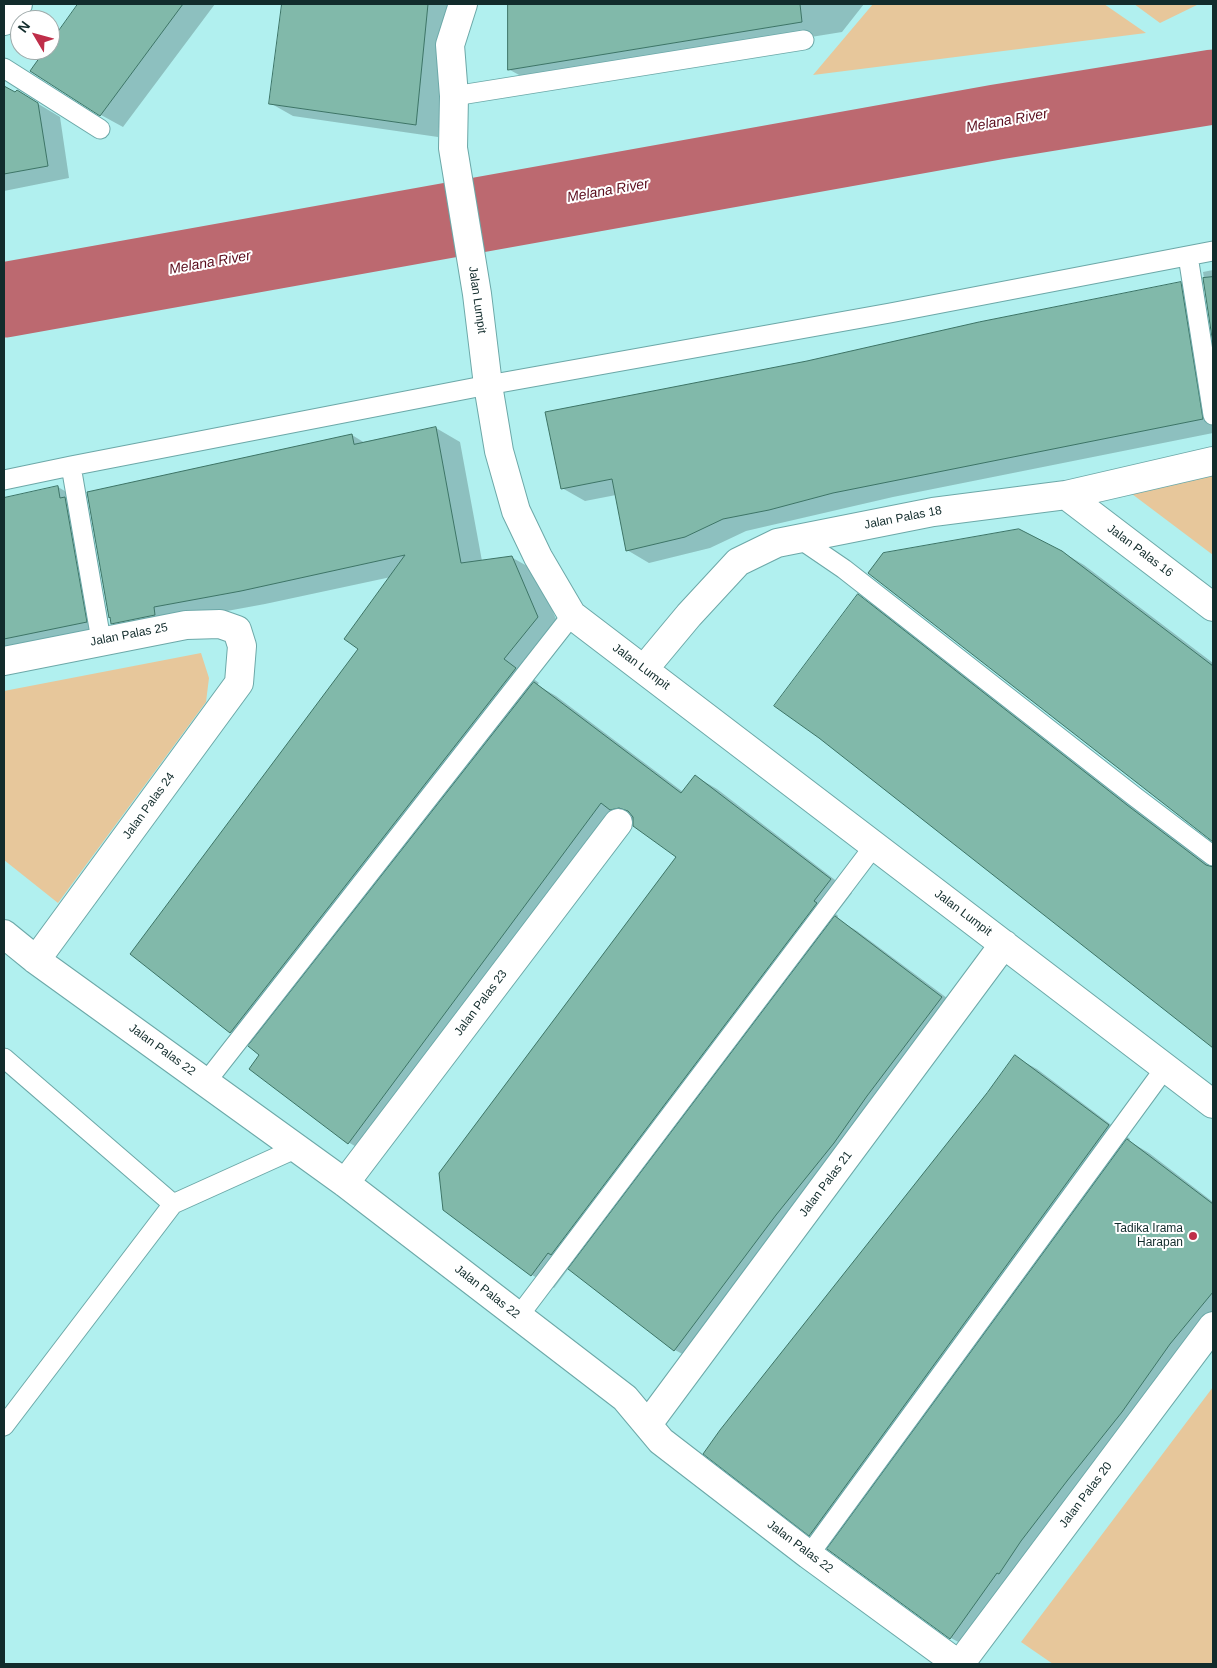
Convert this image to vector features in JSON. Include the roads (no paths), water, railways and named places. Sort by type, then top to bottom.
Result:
[{"type":"street","points":[[4,22],[18,4]]},
{"type":"street","name":"Jalan Lumpit","points":[[463,4],[450,45],[454,96],[453,148],[477,294],[488,385],[499,451],[516,511],[538,557],[572,615],[1165,1068],[1210,1094]]},
{"type":"street","name":"Jalan Palas 18","points":[[644,669],[688,615],[738,562],[777,543],[933,512],[1066,495],[1213,461]]},
{"type":"street","name":"Jalan Palas 16","points":[[1066,495],[1213,607]]},
{"type":"street","name":"Jalan Palas 25","points":[[4,661],[101,640],[186,625],[220,624],[237,630],[242,646]]},
{"type":"street","name":"Jalan Palas 24","points":[[36,960],[239,683],[242,646]]},
{"type":"street","name":"Jalan Palas 23","points":[[344,1183],[618,823]]},
{"type":"street","name":"Jalan Palas 22","points":[[4,934],[36,960],[297,1148],[518,1316],[625,1398],[661,1441],[809,1555],[959,1664]]},
{"type":"street","name":"Jalan Palas 21","points":[[648,1424],[1004,944]]},
{"type":"street","name":"Jalan Palas 20","points":[[959,1664],[1213,1326]]},
{"type":"lane","points":[[454,96],[804,40]]},
{"type":"lane","points":[[4,68],[100,129]]},
{"type":"lane","points":[[4,480],[488,385],[900,312],[1213,251]]},
{"type":"lane","points":[[1188,256],[1213,415]]},
{"type":"lane","points":[[71,466],[101,640]]},
{"type":"lane","points":[[800,539],[844,569],[1213,856]]},
{"type":"lane","points":[[206,1082],[572,615]]},
{"type":"lane","points":[[518,1316],[874,846]]},
{"type":"lane","points":[[4,1058],[173,1204]]},
{"type":"lane","points":[[809,1555],[1165,1068]]},
{"type":"lane","points":[[4,1426],[173,1204],[297,1148]]},
{"type":"waterway","name":"Melana River","points":[[4,300],[997,122],[1213,87]]},
{"type":"place","name":"Tadika Irama Harapan","points":[[1193,1236]]}]
